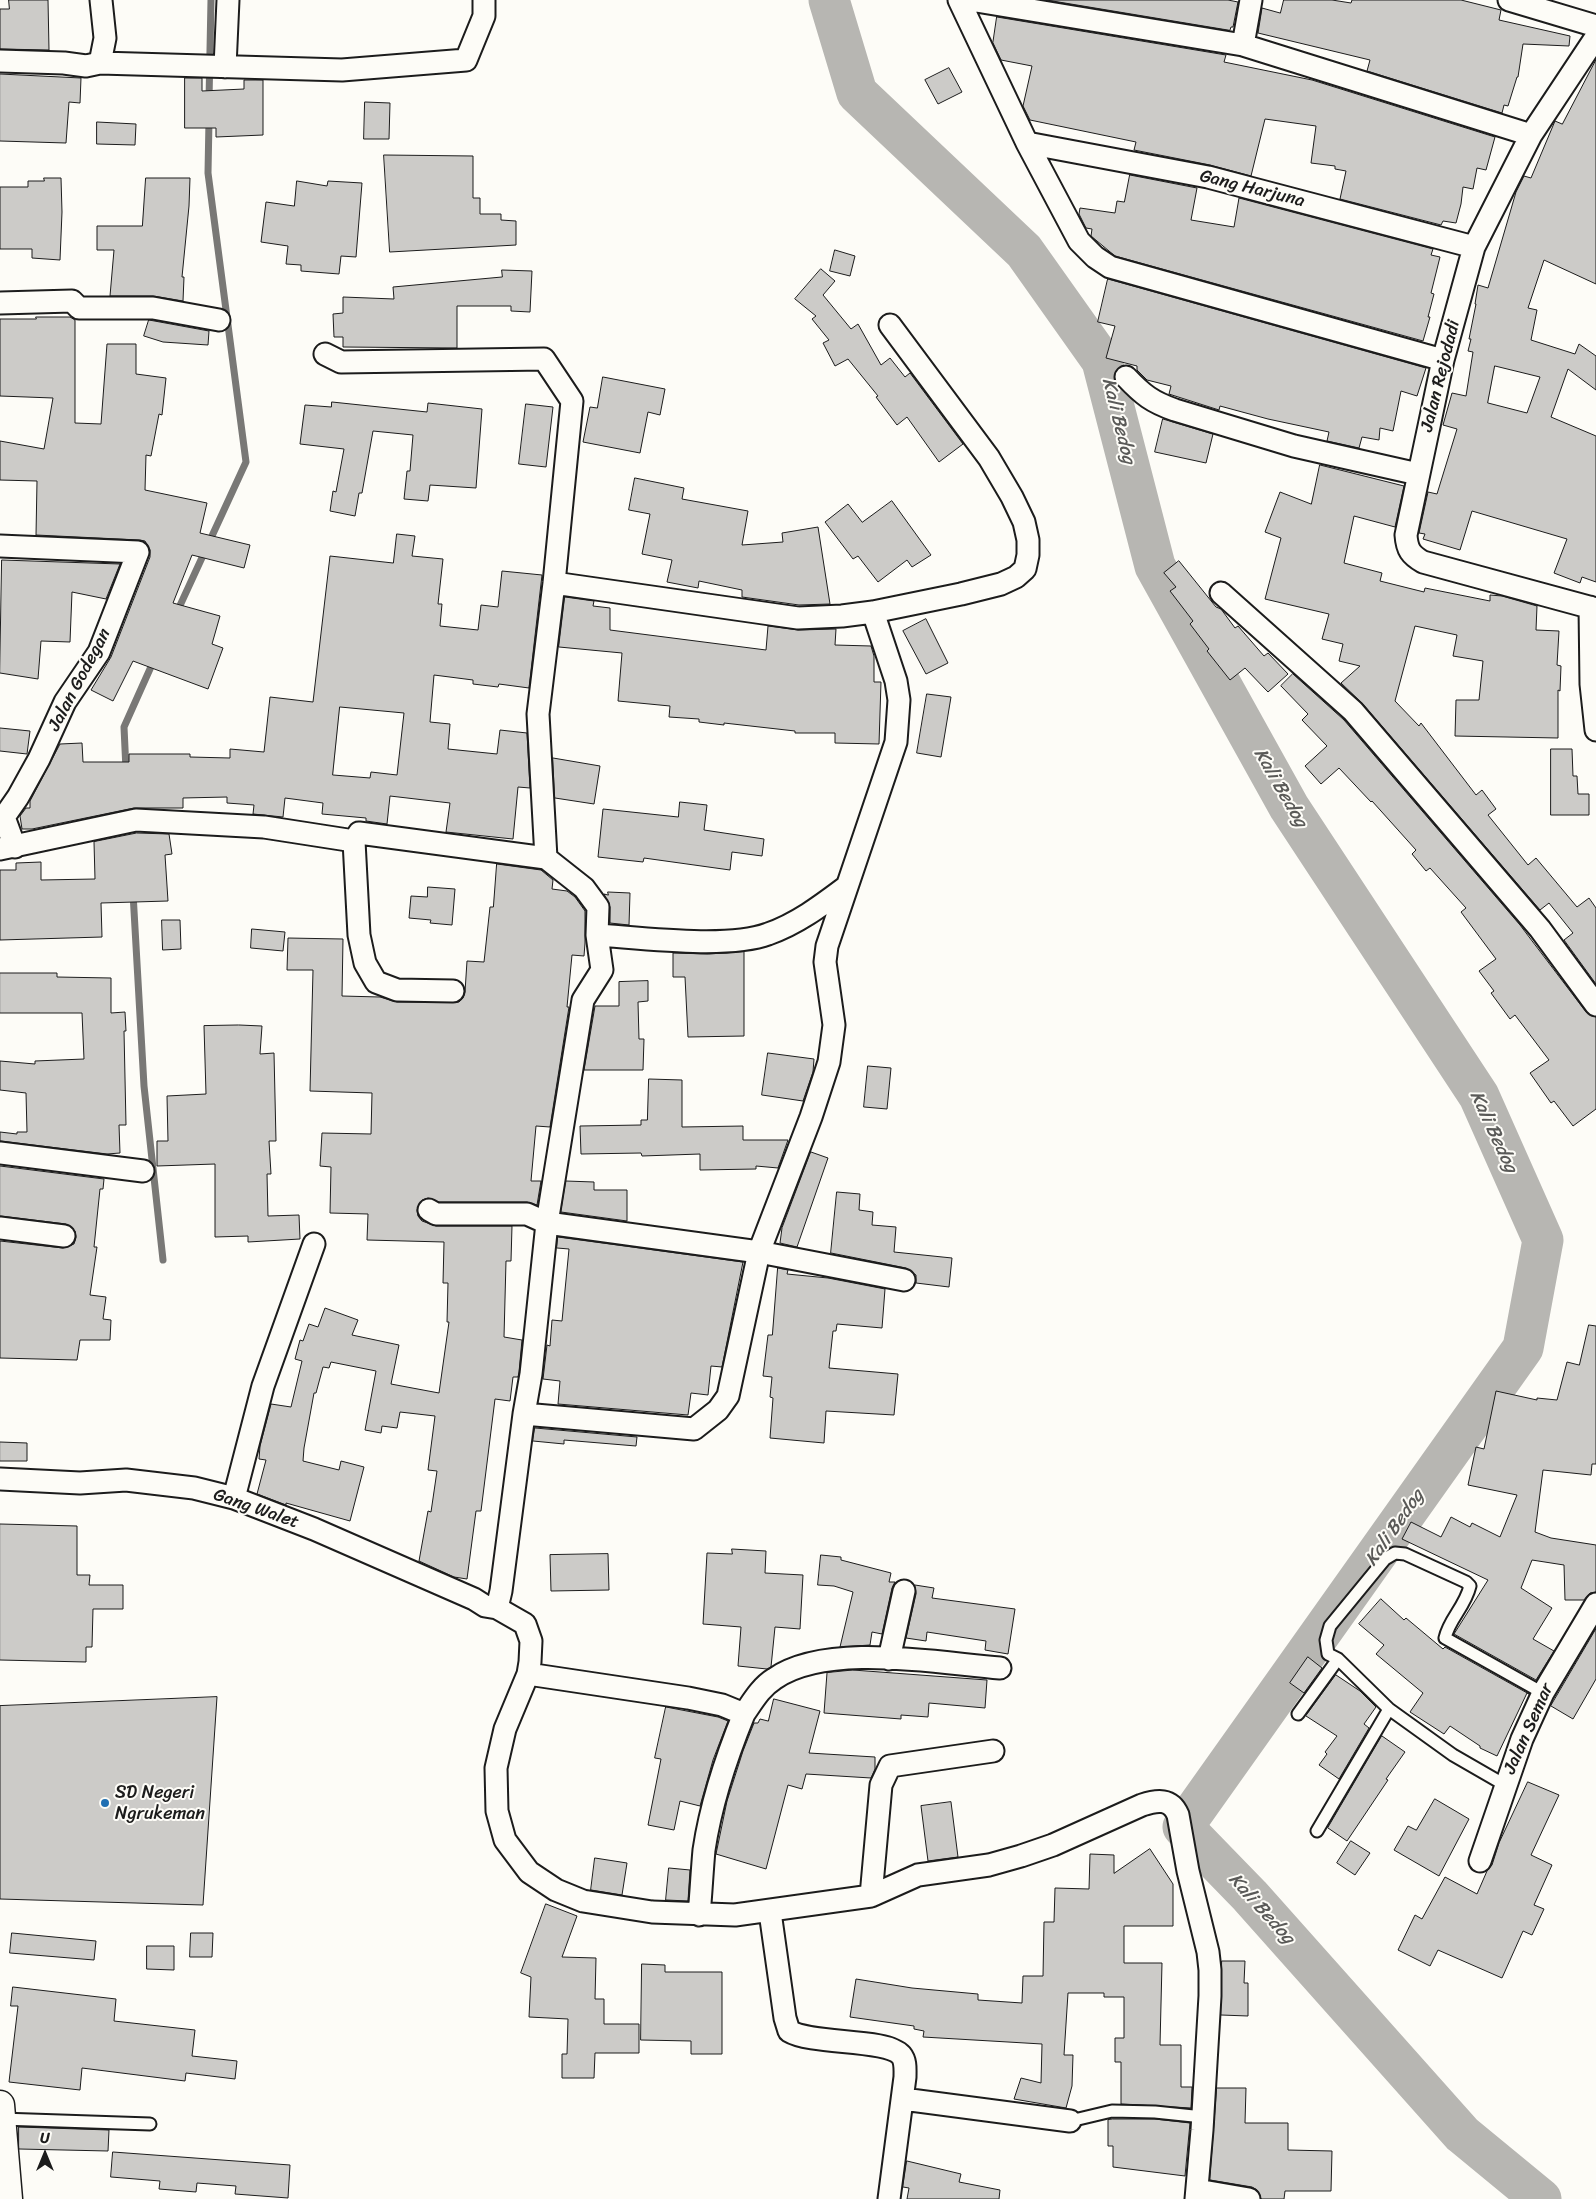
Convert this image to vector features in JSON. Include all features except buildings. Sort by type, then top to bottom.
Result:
[{"type":"street","points":[[100,63],[105,38],[101,0]]},
{"type":"street","points":[[225,67],[228,0]]},
{"type":"street","points":[[0,61],[64,63],[86,66],[100,63],[342,70],[466,60],[484,16],[484,0]]},
{"type":"street","points":[[959,0],[1028,143],[1079,241],[1094,257],[1110,267],[1443,360]]},
{"type":"street","points":[[970,0],[1243,45],[1531,135]]},
{"type":"street","points":[[1243,45],[1251,0]]},
{"type":"street","points":[[1509,0],[1596,26]]},
{"type":"street","name":"Jalan Rejodadi","points":[[1593,608],[1423,562],[1413,556],[1407,547],[1406,535],[1443,360],[1474,247],[1531,135],[1596,37]]},
{"type":"street","name":"Gang Harjuna","points":[[1028,143],[1208,177],[1474,247]]},
{"type":"street","points":[[0,303],[72,301],[79,308],[152,308],[219,320]]},
{"type":"street","points":[[554,583],[798,618],[842,616],[873,612],[1001,584],[1016,577],[1025,569],[1028,555],[1028,540],[1024,522],[994,466],[890,325]]},
{"type":"street","points":[[325,354],[341,362],[544,359],[572,401],[554,583],[538,714],[546,858]]},
{"type":"street","points":[[1126,377],[1145,397],[1168,408],[1294,446],[1418,474]]},
{"type":"street","name":"Jalan Godegan","points":[[0,546],[138,552],[99,652],[65,702],[39,759],[18,797],[4,817],[7,848]]},
{"type":"street","points":[[1221,592],[1353,711],[1534,922],[1596,1005]]},
{"type":"street","points":[[1593,608],[1591,684],[1596,730]]},
{"type":"street","points":[[524,1414],[694,1429],[718,1410],[728,1396],[759,1252],[811,1117],[829,1062],[834,1024],[825,962],[827,946],[890,761],[899,717],[900,700],[896,681],[873,612]]},
{"type":"street","points":[[7,848],[136,820],[264,827],[354,841]]},
{"type":"street","points":[[453,992],[397,990],[376,982],[365,963],[359,935],[354,841],[360,833],[546,858],[584,888],[598,907],[598,935],[602,970],[583,1000],[547,1223],[531,1374],[501,1591],[497,1608]]},
{"type":"street","points":[[598,935],[680,940],[745,939],[767,935],[793,923],[846,887]]},
{"type":"street","points":[[0,1153],[143,1171]]},
{"type":"street","points":[[429,1210],[436,1214],[527,1214],[547,1223],[759,1252],[904,1280]]},
{"type":"street","points":[[0,1228],[64,1236]]},
{"type":"street","points":[[234,1498],[262,1386],[314,1244]]},
{"type":"street","name":"Gang Walet","points":[[0,1479],[80,1483],[126,1480],[194,1488],[234,1498],[314,1530],[474,1599],[485,1606],[497,1608],[525,1624],[531,1641],[528,1674],[505,1728],[496,1768],[497,1811],[505,1840],[529,1872],[556,1890],[583,1901],[652,1912],[735,1915],[770,1912],[871,1896],[918,1875],[989,1865],[1021,1856],[1053,1845],[1142,1805],[1152,1802],[1169,1803],[1175,1807],[1178,1815],[1188,1871],[1208,1952],[1210,1996],[1203,2117]]},
{"type":"street","points":[[889,1659],[904,1591]]},
{"type":"street","name":"Jalan Semar","points":[[1480,1861],[1522,1739],[1543,1693],[1596,1604]]},
{"type":"street","points":[[699,1915],[704,1850],[719,1780],[744,1714],[760,1690],[773,1679],[790,1670],[829,1659],[889,1659],[1000,1668]]},
{"type":"street","points":[[528,1674],[688,1698],[722,1706],[744,1714]]},
{"type":"street","points":[[871,1896],[881,1785],[890,1766],[993,1751]]},
{"type":"street","points":[[770,1912],[786,2025],[789,2031],[803,2036],[873,2045],[897,2052],[902,2056],[905,2065],[903,2099],[889,2199]]},
{"type":"street","points":[[903,2099],[1070,2121]]},
{"type":"street","points":[[1,2112],[8,2199]]},
{"type":"street","points":[[1203,2117],[1196,2194],[1249,2199]]},
{"type":"lane","points":[[1505,1785],[1453,1755],[1389,1709],[1338,1659],[1328,1654],[1326,1640],[1330,1626],[1385,1559],[1395,1553],[1405,1554],[1466,1582],[1470,1586],[1467,1599],[1447,1628],[1445,1638],[1543,1693]]},
{"type":"lane","points":[[1298,1714],[1338,1659]]},
{"type":"lane","points":[[1317,1831],[1389,1709]]},
{"type":"lane","points":[[1070,2121],[1112,2111],[1155,2112],[1203,2117]]},
{"type":"lane","points":[[1,2112],[150,2124]]},
{"type":"waterway","points":[[209,100],[211,0]]},
{"type":"waterway","name":"Kali Bedog","points":[[829,0],[857,93],[1024,251],[1102,361],[1155,566],[1289,807],[1479,1096],[1543,1240],[1523,1348],[1183,1827],[1250,1896],[1462,2134],[1541,2199]]},
{"type":"waterway","points":[[177,612],[246,462],[208,173],[209,120]]},
{"type":"waterway","points":[[126,770],[124,727],[154,660]]},
{"type":"waterway","points":[[133,893],[144,1086],[163,1260]]},
{"type":"place","name":"SD Negeri Ngrukeman","points":[[105,1803]]}]
